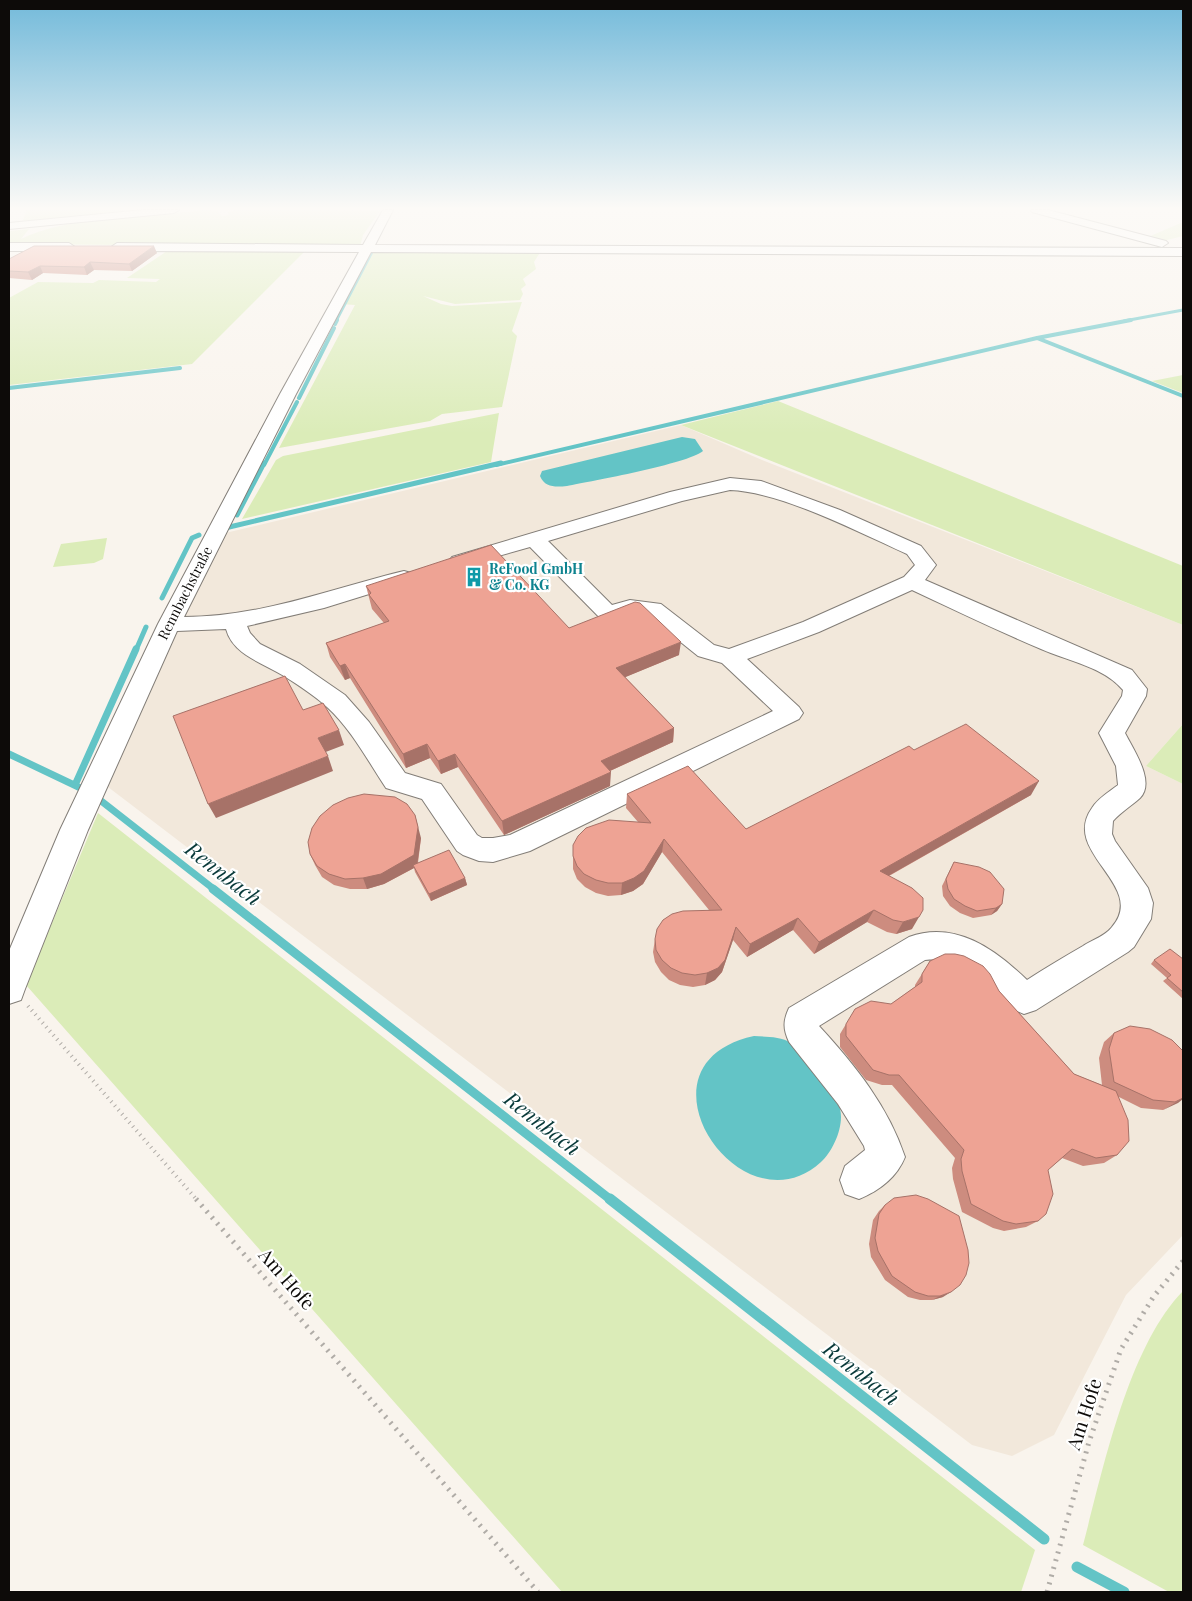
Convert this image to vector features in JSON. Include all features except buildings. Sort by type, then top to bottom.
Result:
[{"type":"street","name":"Rennbachstraße","points":[[15,994],[74,830],[169,624],[347,285]]},
{"type":"street","points":[[169,624],[192,625],[234,622],[291,610],[677,496],[730,484],[754,485],[833,514],[914,550],[926,565],[912,582],[811,627],[730,657]]},
{"type":"street","points":[[234,622],[239,636],[252,649],[292,670],[336,700],[360,728],[396,781],[431,792],[467,844],[474,849],[508,848],[520,843],[790,713],[730,657],[706,651],[653,609],[630,607],[608,613],[534,539]]},
{"type":"street","points":[[859,1180],[886,1157],[884,1146],[878,1131],[823,1056],[801,1031],[801,1019],[920,947],[932,945],[960,948],[978,957],[1024,1000],[1123,938],[1138,915],[1139,906],[1128,882],[1102,843],[1097,828],[1107,809],[1132,789],[1129,766],[1112,733],[1134,696],[1135,689],[1130,682],[1110,668],[1049,644],[912,582]]},
{"type":"path","name":"Am Hofe","points":[[15,994],[34,1011],[538,1592]]},
{"type":"path","name":"Am Hofe","points":[[1047,1592],[1089,1442],[1121,1349],[1154,1296],[1183,1261]]},
{"type":"shaded area","points":[[681,425],[762,460],[1183,625],[1183,724],[1146,766],[1183,784],[1183,1235],[1126,1295],[1054,1435],[1012,1456],[972,1445],[108,787],[221,534]]},
{"type":"green space","points":[[33,285],[271,285],[192,364],[9,385],[9,298]]},
{"type":"green space","points":[[351,285],[526,285],[521,289],[523,294],[520,300],[455,304],[423,296],[441,304],[452,306],[522,302],[512,331],[517,336],[502,407],[442,414],[430,421],[279,448],[355,305],[341,304]]},
{"type":"green space","points":[[1183,375],[1183,393],[1152,381]]},
{"type":"green space","points":[[778,401],[1183,566],[1183,625],[681,425]]},
{"type":"green space","points":[[499,413],[491,462],[242,519],[276,460],[283,456]]},
{"type":"green space","points":[[107,538],[103,559],[94,563],[53,567],[61,544]]},
{"type":"green space","points":[[1183,724],[1183,784],[1146,766]]},
{"type":"green space","points":[[98,813],[1035,1550],[1021,1592],[562,1592],[26,985]]},
{"type":"green space","points":[[1183,1291],[1183,1592],[1169,1592],[1083,1545],[1109,1446],[1132,1376],[1147,1344],[1164,1315]]},
{"type":"water","points":[[682,437],[695,439],[703,451],[694,456],[660,466],[567,486],[548,485],[540,476],[542,471]]},
{"type":"water","points":[[754,1036],[778,1038],[791,1043],[833,1094],[840,1110],[841,1118],[838,1135],[826,1157],[821,1162],[790,1179],[759,1177],[731,1162],[709,1137],[697,1107],[699,1078],[717,1052]]},
{"type":"waterway","points":[[336,321],[355,285]]},
{"type":"waterway","points":[[1124,321],[1183,310]]},
{"type":"waterway","points":[[335,324],[337,320]]},
{"type":"waterway","points":[[1037,338],[1131,320]]},
{"type":"waterway","points":[[299,398],[334,328]]},
{"type":"waterway","points":[[496,465],[1037,338]]},
{"type":"waterway","points":[[1037,338],[1183,396]]},
{"type":"waterway","points":[[9,388],[180,368]]},
{"type":"waterway","points":[[264,465],[297,402]]},
{"type":"waterway","points":[[237,515],[264,463]]},
{"type":"waterway","points":[[225,528],[501,463]]},
{"type":"waterway","points":[[162,598],[192,538],[199,535]]},
{"type":"waterway","points":[[136,650],[146,627]]},
{"type":"waterway","points":[[75,785],[136,649]]},
{"type":"waterway","name":"Rennbach","points":[[9,754],[91,793],[215,890]]},
{"type":"waterway","name":"Rennbach","points":[[213,889],[611,1200]]},
{"type":"waterway","name":"Rennbach","points":[[610,1199],[1044,1539]]},
{"type":"waterway","points":[[1077,1567],[1124,1592]]},
{"type":"place","name":"ReFood GmbH & Co. KG","points":[[474,577]]}]
